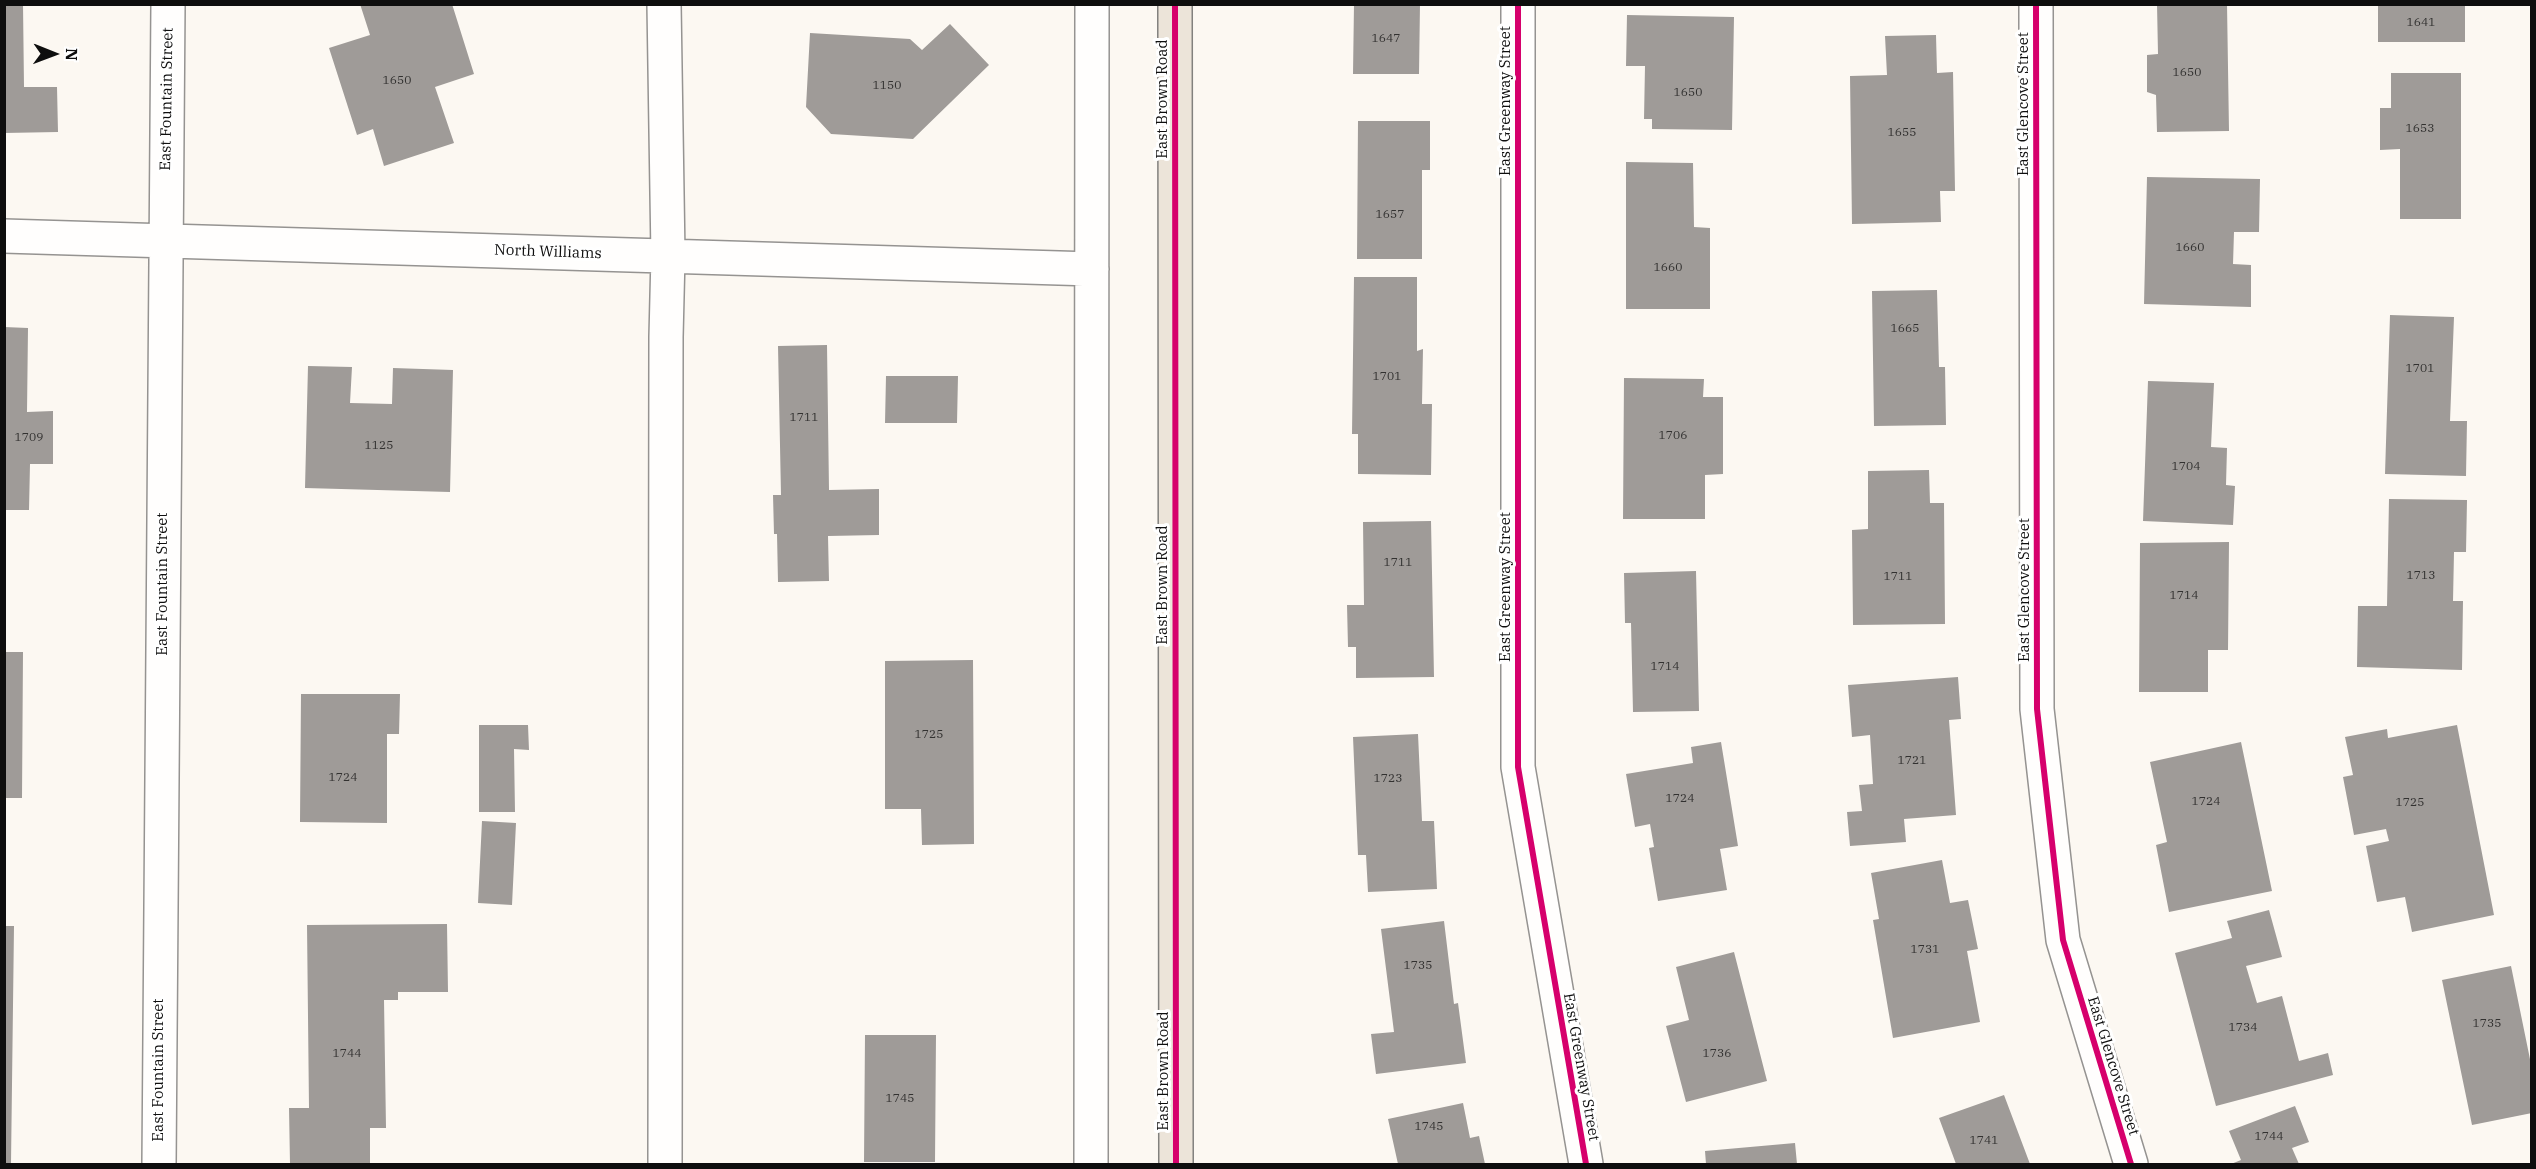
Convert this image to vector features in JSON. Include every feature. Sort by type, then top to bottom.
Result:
[{"type":"main road","name":"East Brown Road","points":[[1175,4],[1176,1164]]},
{"type":"street","name":"East Fountain Street","points":[[159,1164],[168,4]]},
{"type":"street","points":[[664,4],[668,256],[665,1164]]},
{"type":"street","points":[[1091,1164],[1092,4]]},
{"type":"street","name":"East Greenway Street","points":[[1518,4],[1518,767],[1586,1164]]},
{"type":"street","name":"East Glencove Street","points":[[2036,4],[2037,710],[2063,940],[2131,1164]]},
{"type":"street","name":"North Williams","points":[[4,236],[1092,269]]},
{"type":"building","points":[[4,4],[23,4],[24,87],[57,87],[58,132],[4,133]]},
{"type":"building","points":[[360,4],[452,4],[474,74],[435,87],[454,143],[384,166],[373,129],[357,135],[329,48],[370,35]]},
{"type":"building","points":[[1354,4],[1420,4],[1419,74],[1353,74]]},
{"type":"building","points":[[2157,4],[2227,4],[2229,131],[2157,132],[2156,95],[2147,92],[2147,55],[2158,54]]},
{"type":"building","points":[[2378,5],[2465,5],[2465,42],[2378,42]]},
{"type":"building","points":[[1627,15],[1734,17],[1732,130],[1652,129],[1652,119],[1644,119],[1645,66],[1626,66]]},
{"type":"building","points":[[950,24],[989,65],[913,139],[831,134],[806,107],[810,33],[910,39],[922,50]]},
{"type":"building","points":[[1936,35],[1937,73],[1953,72],[1955,191],[1940,191],[1941,222],[1852,224],[1850,76],[1887,75],[1885,36]]},
{"type":"building","points":[[2391,73],[2461,73],[2461,219],[2400,219],[2400,149],[2380,150],[2380,108],[2391,108]]},
{"type":"building","points":[[1358,121],[1430,121],[1430,170],[1422,170],[1422,259],[1357,259]]},
{"type":"building","points":[[1626,162],[1693,163],[1694,227],[1710,228],[1710,309],[1626,309]]},
{"type":"building","points":[[2147,177],[2260,179],[2259,232],[2234,232],[2233,264],[2251,265],[2251,307],[2144,304]]},
{"type":"building","points":[[1354,277],[1417,277],[1417,351],[1423,349],[1422,404],[1432,404],[1431,475],[1358,474],[1358,434],[1352,434]]},
{"type":"building","points":[[1937,290],[1939,367],[1945,367],[1946,425],[1874,426],[1872,291]]},
{"type":"building","points":[[2390,315],[2454,317],[2450,421],[2467,421],[2466,476],[2385,474]]},
{"type":"building","points":[[4,327],[28,328],[27,412],[53,411],[53,464],[30,464],[29,510],[4,510]]},
{"type":"building","points":[[827,345],[829,490],[879,489],[879,535],[828,536],[829,581],[778,582],[773,495],[781,495],[778,346]]},
{"type":"building","points":[[308,366],[352,367],[350,403],[392,404],[393,368],[453,370],[450,492],[305,488]]},
{"type":"building","points":[[886,376],[958,376],[957,423],[885,423]]},
{"type":"building","points":[[1624,378],[1704,379],[1703,397],[1723,397],[1723,474],[1705,475],[1705,519],[1623,519]]},
{"type":"building","points":[[2148,381],[2214,383],[2211,447],[2227,448],[2226,485],[2235,486],[2233,525],[2143,521]]},
{"type":"building","points":[[1929,470],[1930,503],[1944,503],[1945,624],[1853,625],[1852,530],[1868,529],[1868,471]]},
{"type":"building","points":[[2389,499],[2467,500],[2466,552],[2454,552],[2453,601],[2463,601],[2462,670],[2357,667],[2358,606],[2387,606]]},
{"type":"building","points":[[1431,521],[1434,677],[1356,678],[1356,647],[1348,647],[1347,605],[1364,605],[1363,522]]},
{"type":"building","points":[[2229,542],[2228,650],[2208,650],[2208,692],[2139,692],[2140,543]]},
{"type":"building","points":[[1696,571],[1699,711],[1633,712],[1631,623],[1625,623],[1624,573]]},
{"type":"building","points":[[4,652],[23,652],[22,798],[4,798]]},
{"type":"building","points":[[973,660],[974,844],[922,845],[921,809],[885,809],[885,661]]},
{"type":"building","points":[[1958,677],[1961,719],[1949,720],[1956,815],[1904,819],[1906,842],[1850,846],[1847,812],[1862,811],[1859,785],[1873,784],[1870,735],[1852,737],[1848,685]]},
{"type":"building","points":[[301,694],[400,694],[399,734],[387,734],[387,823],[300,822]]},
{"type":"building","points":[[479,725],[528,725],[529,750],[514,749],[515,812],[479,812]]},
{"type":"building","points":[[2457,725],[2494,915],[2412,932],[2405,897],[2377,902],[2366,846],[2389,841],[2386,829],[2354,835],[2343,777],[2353,775],[2345,737],[2387,729],[2388,738]]},
{"type":"building","points":[[1418,734],[1422,821],[1434,821],[1437,889],[1368,892],[1366,855],[1358,855],[1353,737]]},
{"type":"building","points":[[1721,742],[1738,846],[1720,849],[1727,890],[1658,901],[1649,848],[1654,847],[1650,824],[1635,827],[1626,774],[1693,763],[1691,747]]},
{"type":"building","points":[[2241,742],[2272,891],[2169,912],[2156,845],[2167,842],[2150,762]]},
{"type":"building","points":[[482,821],[516,823],[512,905],[478,903]]},
{"type":"building","points":[[1942,860],[1950,903],[1968,900],[1978,949],[1967,951],[1980,1022],[1893,1038],[1873,920],[1879,919],[1871,873]]},
{"type":"building","points":[[2269,910],[2282,957],[2246,966],[2257,1003],[2282,996],[2299,1061],[2328,1053],[2333,1075],[2216,1106],[2175,953],[2232,938],[2227,921]]},
{"type":"building","points":[[1444,921],[1454,1004],[1458,1003],[1466,1063],[1376,1074],[1371,1034],[1394,1032],[1381,929]]},
{"type":"building","points":[[447,924],[448,992],[398,992],[398,1000],[384,1000],[386,1128],[370,1128],[370,1164],[290,1164],[289,1108],[309,1108],[307,925]]},
{"type":"building","points":[[4,926],[14,926],[11,1163],[4,1163]]},
{"type":"building","points":[[1734,952],[1767,1081],[1686,1102],[1666,1026],[1689,1020],[1676,967]]},
{"type":"building","points":[[2511,966],[2532,1069],[2532,1113],[2472,1125],[2442,980]]},
{"type":"building","points":[[865,1035],[936,1035],[935,1162],[864,1162]]},
{"type":"building","points":[[2004,1095],[2030,1164],[1956,1164],[1939,1118]]},
{"type":"building","points":[[1463,1103],[1470,1138],[1479,1136],[1485,1164],[1398,1164],[1388,1119]]},
{"type":"building","points":[[2295,1106],[2309,1142],[2292,1148],[2299,1164],[2231,1164],[2241,1160],[2229,1131]]},
{"type":"building","points":[[1795,1143],[1797,1164],[1706,1164],[1705,1151]]},
{"type":"cycle path","points":[[1175,4],[1176,1164]]},
{"type":"cycle path","points":[[1518,4],[1518,767],[1586,1164]]},
{"type":"cycle path","points":[[2036,4],[2037,709],[2063,940],[2131,1164]]}]
